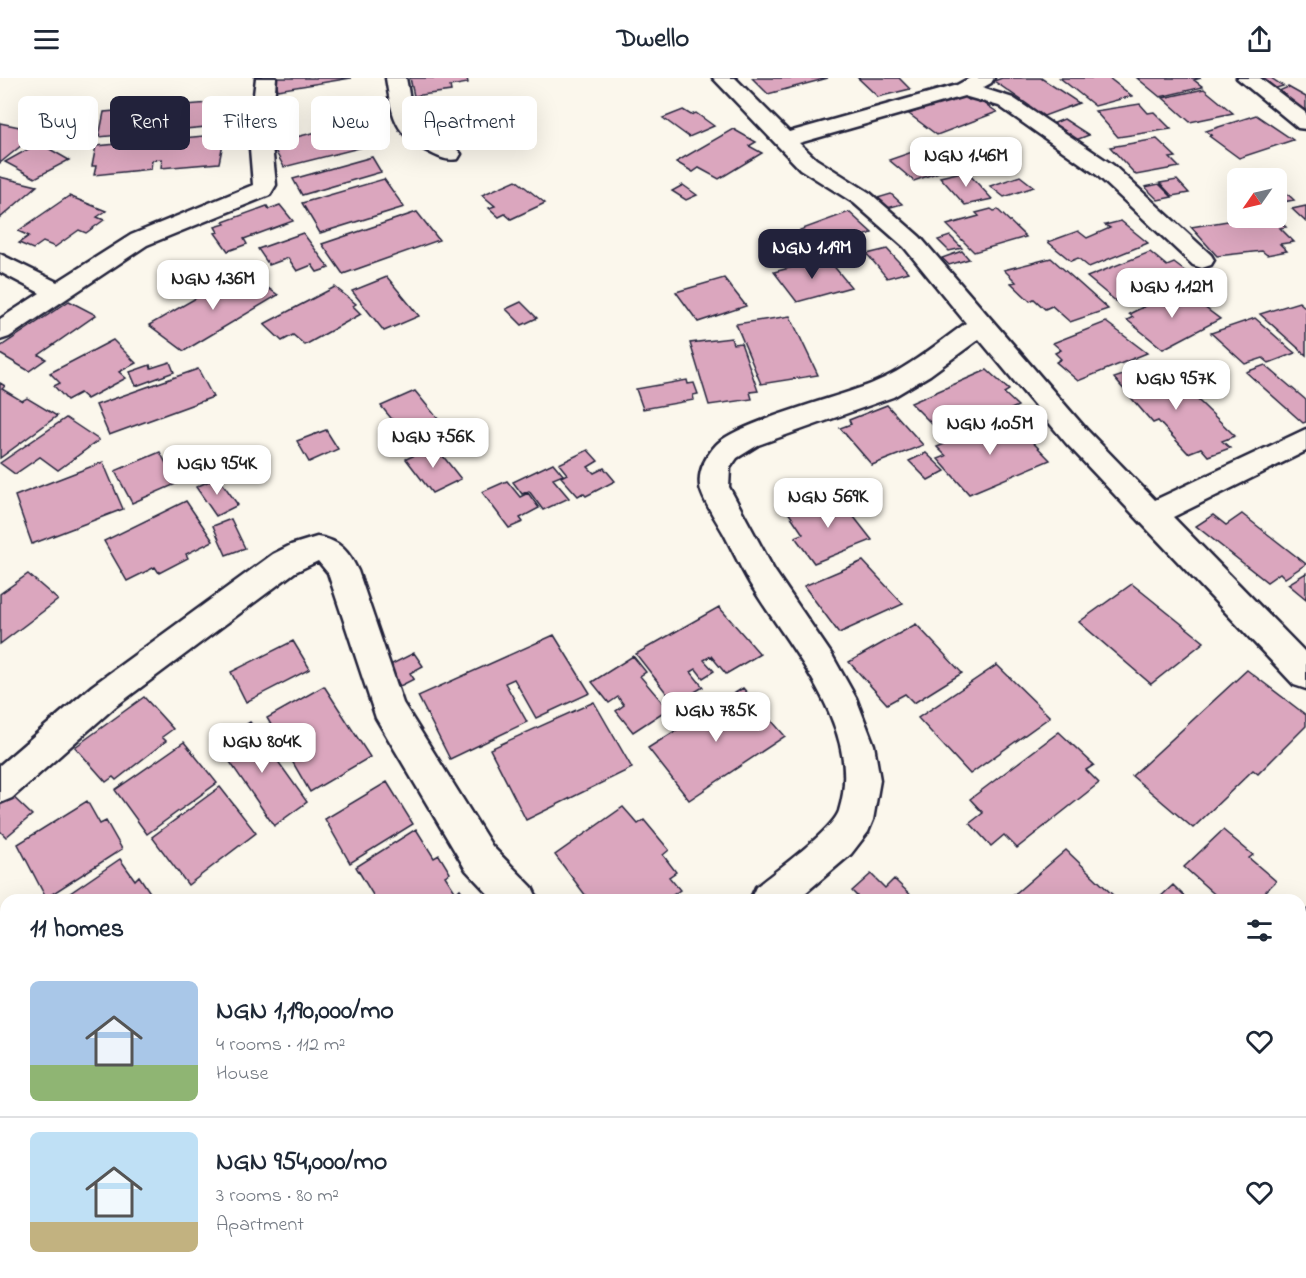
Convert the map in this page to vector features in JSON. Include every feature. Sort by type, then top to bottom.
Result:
[{"type":"street","points":[[0,331],[57,292],[156,231],[262,190],[265,185],[260,136],[266,78]]},
{"type":"street","points":[[396,78],[401,103],[412,133],[450,154]]},
{"type":"street","points":[[723,78],[808,164],[862,198],[912,242],[1076,436],[1306,675]]},
{"type":"street","points":[[784,140],[964,88],[986,78]]},
{"type":"street","points":[[1247,78],[1306,123]]},
{"type":"street","points":[[964,88],[1006,102],[1105,170],[1202,260]]},
{"type":"street","points":[[0,262],[57,292]]},
{"type":"street","points":[[776,894],[838,842],[855,820],[861,780],[857,745],[844,708],[820,666],[763,579],[714,487],[716,467],[727,451],[748,438],[883,390],[921,369],[982,324]]},
{"type":"street","points":[[1151,515],[1306,439]]},
{"type":"street","points":[[0,787],[104,696],[284,563],[310,549],[322,549],[338,562],[343,571],[388,708],[479,858],[513,894]]},
{"type":"building","points":[[275,78],[351,78],[278,90]]},
{"type":"building","points":[[410,78],[467,78],[468,83],[450,86],[451,91],[414,96]]},
{"type":"building","points":[[752,78],[828,78],[768,94]]},
{"type":"building","points":[[858,78],[899,78],[910,89],[878,97]]},
{"type":"building","points":[[1002,78],[1041,78],[1079,103],[1044,116],[994,81]]},
{"type":"building","points":[[1060,78],[1109,78],[1132,96],[1095,106]]},
{"type":"building","points":[[1137,78],[1201,78],[1194,80],[1203,87],[1160,97]]},
{"type":"building","points":[[1255,78],[1271,78],[1283,86],[1273,89]]},
{"type":"building","points":[[1288,87],[1306,97],[1306,115],[1272,94]]},
{"type":"building","points":[[1204,89],[1233,113],[1190,122],[1163,98]]},
{"type":"building","points":[[961,94],[969,100],[975,97],[997,112],[937,135],[909,114]]},
{"type":"building","points":[[202,104],[202,127],[190,128],[190,105]]},
{"type":"building","points":[[1140,104],[1148,113],[1154,112],[1171,129],[1118,137],[1095,111]]},
{"type":"building","points":[[683,110],[691,115],[696,113],[714,126],[689,137],[663,118]]},
{"type":"building","points":[[110,111],[110,136],[99,137],[104,112]]},
{"type":"building","points":[[1256,115],[1293,140],[1239,158],[1209,136],[1212,135],[1206,131]]},
{"type":"building","points":[[1064,119],[1089,135],[1076,140],[1052,124]]},
{"type":"building","points":[[0,123],[18,127],[18,148],[0,163]]},
{"type":"building","points":[[733,129],[756,142],[749,146],[762,153],[719,179],[699,168],[693,172],[676,162]]},
{"type":"building","points":[[311,133],[311,150],[351,150],[284,167],[275,150],[299,150],[299,136]]},
{"type":"building","points":[[202,136],[202,150],[222,150],[219,163],[161,168],[162,159],[152,160],[151,169],[94,175],[96,166],[92,166],[98,146],[110,145],[110,150],[190,150],[190,137]]},
{"type":"building","points":[[1157,139],[1176,157],[1170,158],[1179,167],[1136,175],[1110,147]]},
{"type":"building","points":[[938,143],[964,163],[914,181],[889,160]]},
{"type":"building","points":[[26,150],[51,150],[69,160],[35,178],[5,162]]},
{"type":"building","points":[[372,157],[381,172],[302,195],[293,179]]},
{"type":"building","points":[[966,171],[992,199],[965,205],[940,177]]},
{"type":"building","points":[[1020,176],[1034,187],[1004,197],[990,186]]},
{"type":"building","points":[[0,177],[37,186],[0,218]]},
{"type":"building","points":[[384,179],[404,207],[320,233],[302,203]]},
{"type":"building","points":[[516,180],[545,203],[511,219],[505,214],[499,217],[489,208],[495,206],[482,195]]},
{"type":"building","points":[[1177,180],[1189,193],[1172,196],[1160,183]]},
{"type":"building","points":[[1159,184],[1172,197],[1158,200],[1145,187]]},
{"type":"building","points":[[683,185],[697,195],[686,200],[672,191]]},
{"type":"building","points":[[1287,193],[1294,200],[1287,201]]},
{"type":"building","points":[[891,194],[902,204],[884,209],[874,199]]},
{"type":"building","points":[[69,196],[106,211],[97,217],[104,220],[86,233],[79,230],[55,247],[43,242],[33,249],[19,243],[29,236],[18,231]]},
{"type":"building","points":[[280,205],[293,221],[244,239],[247,244],[228,251],[215,233],[218,232],[215,227],[225,224],[223,222],[267,206],[269,209]]},
{"type":"building","points":[[1306,206],[1306,222],[1292,209]]},
{"type":"building","points":[[991,209],[998,210],[1026,237],[974,252],[947,225],[979,216],[976,213]]},
{"type":"building","points":[[417,212],[439,240],[343,274],[322,244]]},
{"type":"building","points":[[849,212],[872,233],[815,253],[801,240],[803,239],[800,235],[803,234],[800,230]]},
{"type":"building","points":[[1121,221],[1148,243],[1089,267],[1078,258],[1071,261],[1048,242],[1078,231],[1087,238],[1110,228],[1105,225]]},
{"type":"building","points":[[1227,221],[1227,228],[1280,228],[1294,242],[1280,244],[1287,251],[1267,255],[1262,251],[1217,256],[1191,227]]},
{"type":"building","points":[[303,233],[329,268],[317,272],[312,265],[297,271],[288,258],[269,265],[258,249]]},
{"type":"building","points":[[950,236],[962,248],[949,251],[938,240]]},
{"type":"building","points":[[887,249],[908,272],[887,278],[867,254]]},
{"type":"building","points":[[962,251],[969,259],[949,265],[942,258]]},
{"type":"building","points":[[1150,252],[1167,266],[1174,263],[1194,278],[1134,303],[1129,299],[1118,303],[1087,277]]},
{"type":"building","points":[[827,258],[851,287],[797,302],[774,272]]},
{"type":"building","points":[[1051,258],[1108,309],[1070,322],[1052,306],[1045,309],[1034,299],[1030,301],[1011,283],[1016,282],[1004,270]]},
{"type":"building","points":[[243,271],[278,295],[184,351],[149,325]]},
{"type":"building","points":[[387,277],[419,316],[384,331],[352,291]]},
{"type":"building","points":[[724,278],[746,306],[698,322],[676,292]]},
{"type":"building","points":[[335,287],[356,304],[353,306],[361,314],[305,345],[293,335],[282,341],[264,324]]},
{"type":"building","points":[[1180,289],[1220,319],[1163,349],[1127,320],[1133,317],[1129,314]]},
{"type":"building","points":[[69,301],[96,315],[39,355],[46,359],[29,371],[0,354],[0,347]]},
{"type":"building","points":[[521,302],[537,318],[522,325],[506,309]]},
{"type":"building","points":[[1299,302],[1306,308],[1306,355],[1260,314]]},
{"type":"building","points":[[790,316],[818,375],[761,384],[736,324]]},
{"type":"building","points":[[1255,318],[1295,353],[1269,363],[1263,358],[1245,364],[1211,333]]},
{"type":"building","points":[[1106,322],[1147,353],[1078,381],[1056,362],[1061,359],[1055,353],[1061,350],[1053,343]]},
{"type":"building","points":[[731,338],[733,344],[741,343],[758,391],[750,392],[752,399],[709,405],[690,343]]},
{"type":"building","points":[[113,340],[136,363],[119,372],[126,378],[87,399],[80,393],[67,400],[54,386],[60,383],[50,373]]},
{"type":"building","points":[[170,362],[174,372],[136,386],[130,372],[150,365],[151,368]]},
{"type":"building","points":[[1265,365],[1306,400],[1306,422],[1303,423],[1246,372]]},
{"type":"building","points":[[1144,368],[1151,376],[1168,371],[1235,436],[1222,441],[1230,448],[1208,456],[1201,448],[1188,453],[1158,421],[1153,423],[1114,378]]},
{"type":"building","points":[[198,369],[213,397],[109,435],[96,405]]},
{"type":"building","points":[[987,370],[1009,390],[1004,393],[1018,406],[946,438],[911,403]]},
{"type":"building","points":[[687,380],[688,384],[694,383],[698,394],[693,395],[694,400],[643,409],[636,389]]},
{"type":"building","points":[[0,383],[5,386],[2,389],[22,401],[27,398],[57,416],[0,458]]},
{"type":"building","points":[[415,391],[443,425],[410,441],[381,406]]},
{"type":"building","points":[[887,405],[923,445],[872,465],[840,428],[851,424],[849,420]]},
{"type":"building","points":[[66,418],[99,440],[58,470],[40,457],[15,474],[0,463]]},
{"type":"building","points":[[1009,418],[1050,460],[969,494],[938,459],[946,456],[937,447]]},
{"type":"building","points":[[326,430],[338,449],[309,462],[297,441]]},
{"type":"building","points":[[435,446],[461,479],[432,493],[406,459]]},
{"type":"building","points":[[588,450],[598,461],[588,467],[594,473],[604,468],[615,481],[586,496],[583,493],[578,496],[561,477],[567,474],[559,464]]},
{"type":"building","points":[[160,452],[167,465],[183,459],[194,476],[132,503],[115,471]]},
{"type":"building","points":[[926,453],[945,471],[928,480],[909,461]]},
{"type":"building","points":[[103,462],[123,509],[32,544],[15,496]]},
{"type":"building","points":[[553,463],[563,475],[553,479],[569,498],[543,510],[529,491],[522,494],[513,482]]},
{"type":"building","points":[[218,477],[238,505],[216,516],[196,487]]},
{"type":"building","points":[[507,481],[520,497],[528,493],[539,508],[520,518],[523,522],[509,528],[482,492]]},
{"type":"building","points":[[836,494],[872,540],[814,563],[795,537],[803,534],[788,512]]},
{"type":"building","points":[[186,501],[213,541],[186,554],[188,558],[159,573],[155,567],[127,581],[104,541]]},
{"type":"building","points":[[1242,514],[1306,564],[1285,578],[1280,573],[1267,582],[1196,526],[1213,515],[1226,525]]},
{"type":"building","points":[[231,519],[245,548],[226,555],[213,526]]},
{"type":"building","points":[[863,561],[903,604],[839,633],[804,586]]},
{"type":"building","points":[[1306,573],[1306,599],[1288,584]]},
{"type":"building","points":[[28,574],[58,600],[0,644],[0,594]]},
{"type":"building","points":[[1132,584],[1204,642],[1151,684],[1079,622]]},
{"type":"building","points":[[719,607],[760,654],[726,674],[711,656],[704,660],[714,671],[703,678],[696,669],[691,672],[703,687],[675,704],[636,654]]},
{"type":"building","points":[[916,624],[962,673],[914,703],[905,694],[887,704],[849,662]]},
{"type":"building","points":[[554,635],[590,693],[536,718],[514,679],[505,683],[527,722],[450,759],[418,696]]},
{"type":"building","points":[[293,641],[310,669],[246,702],[231,672]]},
{"type":"building","points":[[414,653],[423,666],[410,673],[414,679],[400,686],[388,666]]},
{"type":"building","points":[[633,656],[646,672],[640,676],[668,709],[633,732],[616,711],[624,705],[618,697],[609,703],[592,682]]},
{"type":"building","points":[[997,665],[1050,717],[970,774],[918,718]]},
{"type":"building","points":[[1247,670],[1306,715],[1306,726],[1258,774],[1253,770],[1193,828],[1132,776]]},
{"type":"building","points":[[324,686],[370,757],[310,792],[267,718]]},
{"type":"building","points":[[743,688],[785,736],[689,800],[648,748]]},
{"type":"building","points":[[144,697],[173,729],[162,737],[166,741],[116,780],[113,777],[106,782],[75,747]]},
{"type":"building","points":[[594,702],[632,768],[526,820],[490,749]]},
{"type":"building","points":[[250,722],[307,802],[274,826],[217,743]]},
{"type":"building","points":[[1059,732],[1094,765],[1086,770],[1099,783],[1017,848],[1004,835],[991,846],[970,823],[983,813],[970,799]]},
{"type":"building","points":[[184,742],[217,783],[147,834],[115,790]]},
{"type":"building","points":[[387,782],[413,824],[350,863],[325,819]]},
{"type":"building","points":[[220,787],[256,833],[188,885],[152,837]]},
{"type":"building","points":[[8,792],[32,815],[6,837],[0,831],[0,798]]},
{"type":"building","points":[[87,801],[100,824],[106,821],[122,849],[52,894],[44,894],[18,844]]},
{"type":"building","points":[[623,807],[638,824],[644,820],[669,850],[663,855],[676,872],[669,877],[680,890],[674,894],[584,894],[555,855]]},
{"type":"building","points":[[416,829],[434,858],[439,855],[450,873],[445,876],[456,893],[460,889],[464,894],[372,894],[356,867]]},
{"type":"building","points":[[1223,830],[1253,855],[1249,858],[1276,881],[1263,894],[1214,894],[1184,867]]},
{"type":"building","points":[[1066,850],[1112,894],[1015,894]]},
{"type":"building","points":[[120,859],[135,880],[139,876],[151,894],[69,894]]},
{"type":"building","points":[[871,874],[885,888],[894,879],[910,894],[855,894],[852,891]]},
{"type":"building","points":[[1173,885],[1182,894],[1163,894]]}]
